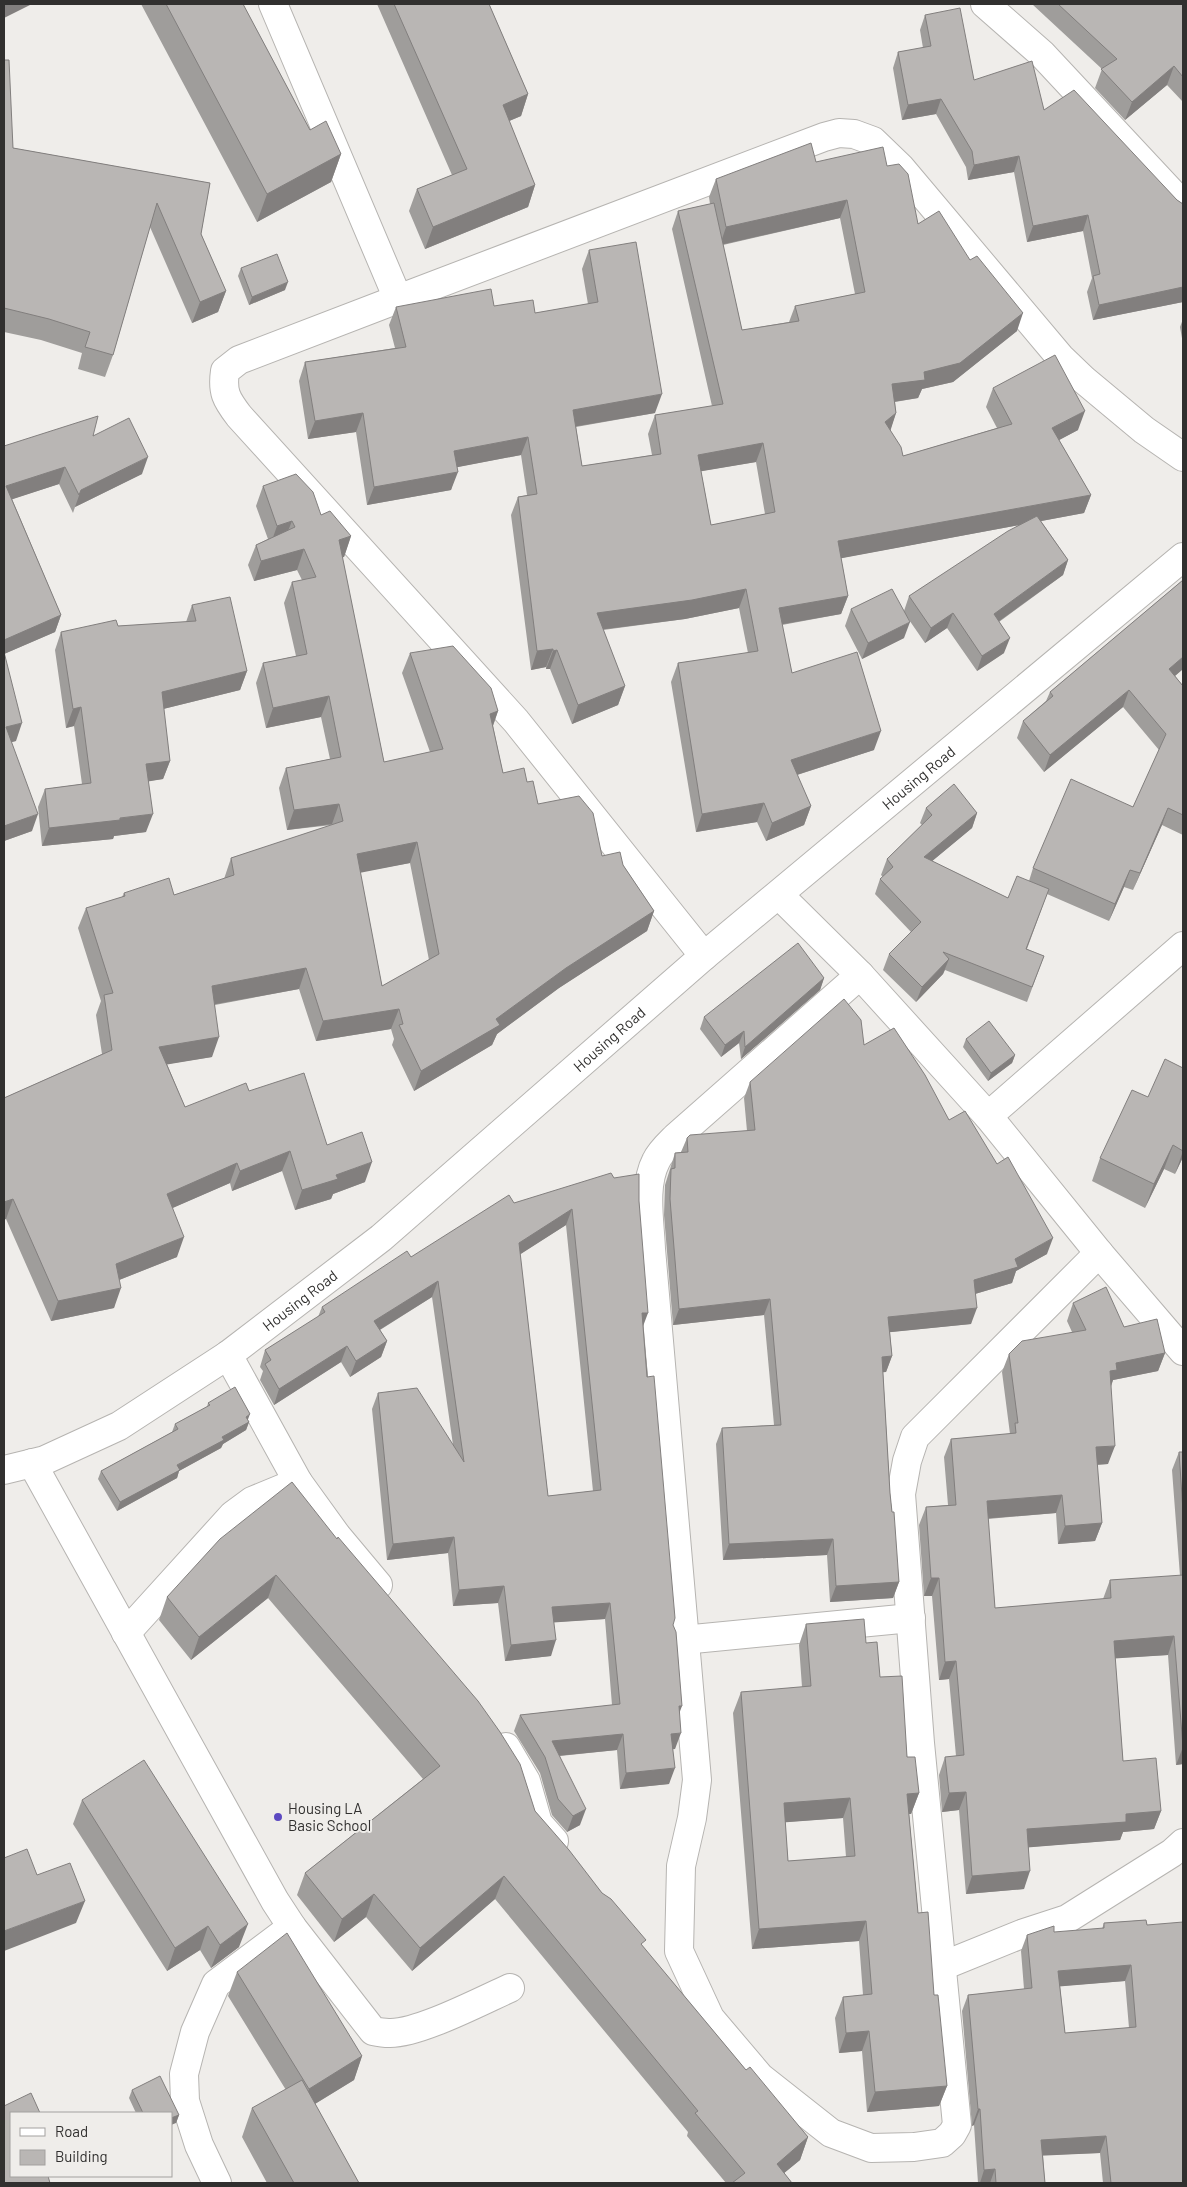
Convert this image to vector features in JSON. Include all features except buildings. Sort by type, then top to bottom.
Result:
[{"type":"street","points":[[273,4],[398,299]]},
{"type":"street","points":[[985,4],[1042,54],[1183,205]]},
{"type":"street","points":[[704,956],[516,721],[227,401],[223,386],[225,371],[238,360],[824,138],[839,133],[854,134],[873,141],[900,167],[1037,330],[1072,368],[1144,430],[1183,457]]},
{"type":"street","name":"Housing Road","points":[[4,1470],[45,1460],[119,1426],[228,1355],[381,1238],[704,956],[1183,557]]},
{"type":"street","points":[[779,895],[860,976],[988,1116],[1099,1253],[1183,1351]]},
{"type":"street","points":[[988,1116],[1183,946]]},
{"type":"street","points":[[860,976],[676,1137],[656,1159],[651,1173],[651,1249],[683,1640],[697,1780],[692,1818],[681,1866],[679,1951],[710,2018],[760,2077],[831,2133],[871,2148],[942,2143],[952,2134],[957,2125],[940,1967],[910,1618],[901,1494],[907,1461],[914,1437],[1099,1253]]},
{"type":"street","points":[[228,1355],[298,1482],[337,1536],[394,1605]]},
{"type":"street","points":[[32,1463],[252,1862],[292,1927],[350,2004],[373,2031],[389,2033],[405,2031],[436,2020],[510,1988]]},
{"type":"street","points":[[126,1633],[233,1514],[252,1501],[298,1482]]},
{"type":"street","points":[[683,1640],[910,1618]]},
{"type":"street","points":[[490,1725],[526,1781],[538,1822],[572,1862]]},
{"type":"street","points":[[940,1967],[1024,1933],[1067,1919],[1172,1853],[1183,1843]]},
{"type":"street","points":[[217,2183],[199,2145],[185,2101],[184,2074],[195,2032],[216,1984],[292,1927]]},
{"type":"place","name":"Housing LA Basic School","points":[[278,1817]]}]
